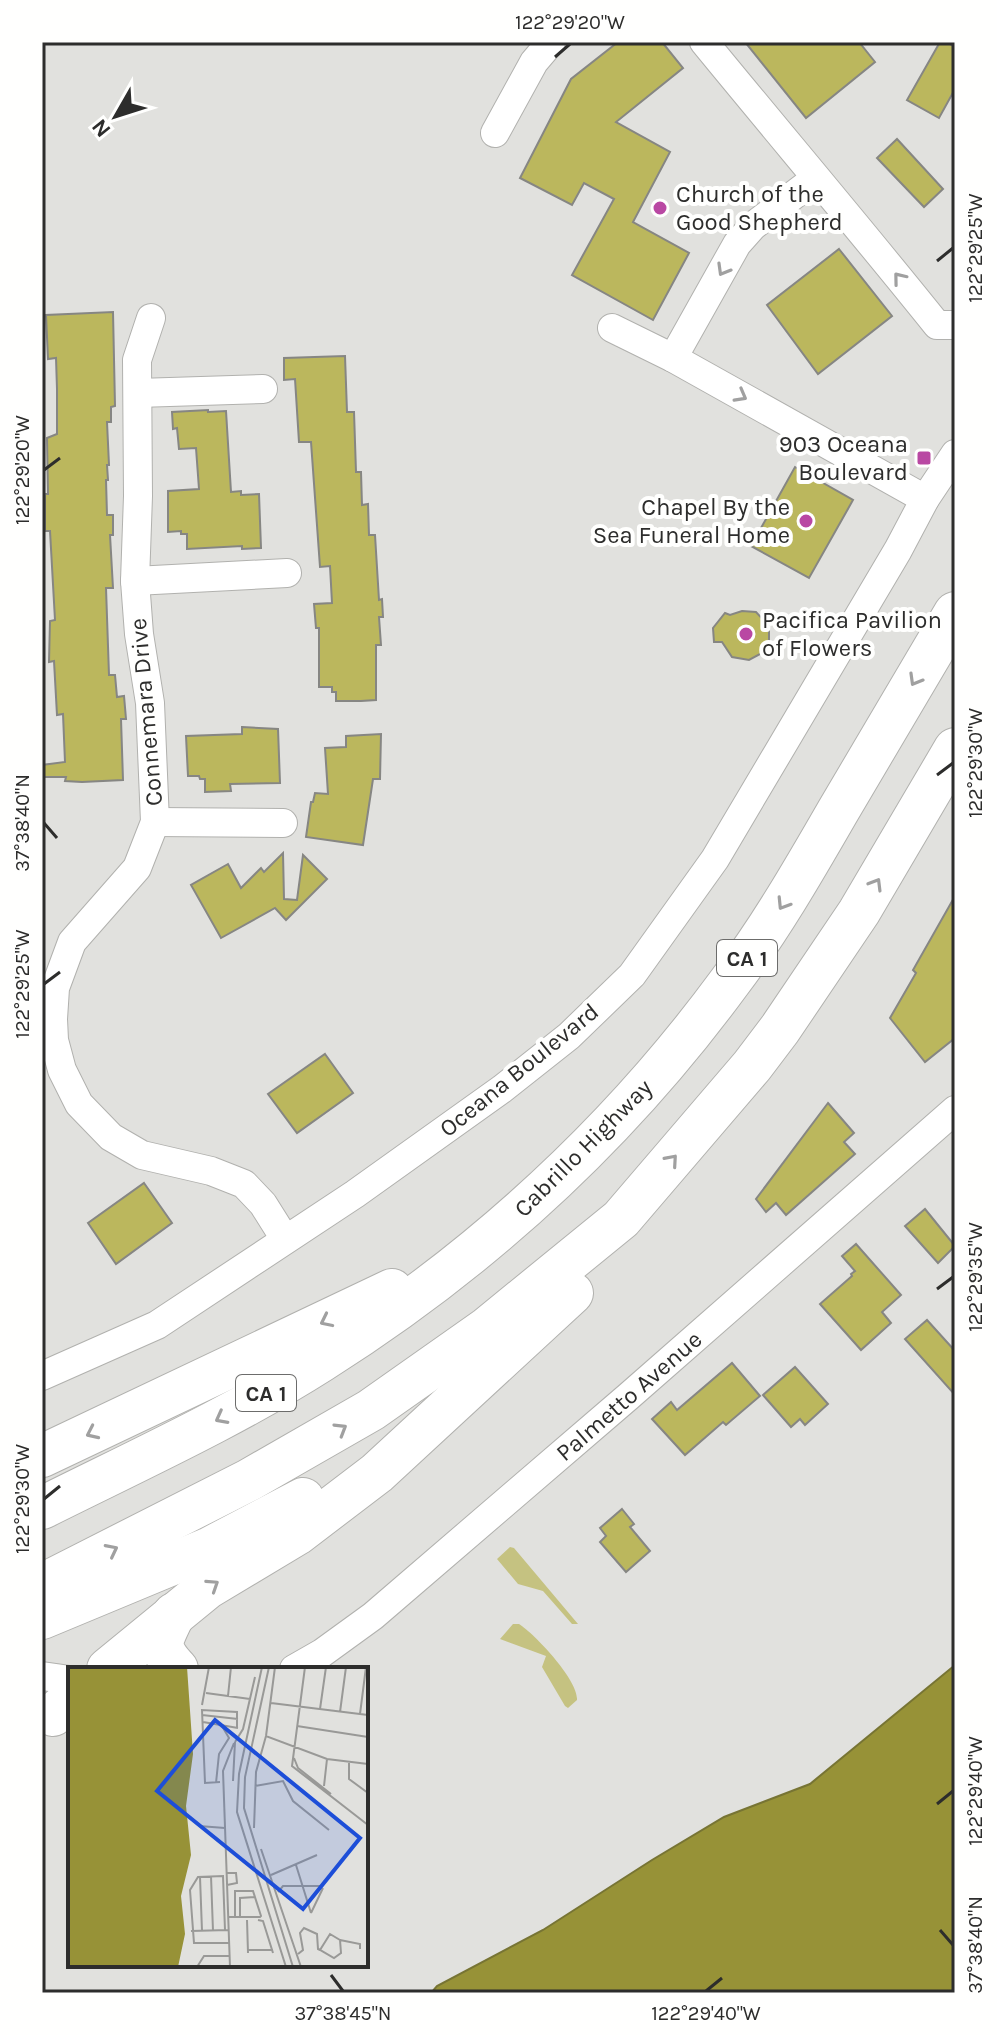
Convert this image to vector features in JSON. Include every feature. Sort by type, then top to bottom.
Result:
[{"type":"highway","name":"Cabrillo Highway","points":[[42,1508],[293,1378],[373,1327],[473,1252],[544,1191],[610,1125],[672,1056],[721,994],[782,905],[955,613]]},
{"type":"highway","name":"CA 1","points":[[42,1585],[249,1480],[371,1410],[449,1358],[621,1219],[780,1029],[859,912],[955,749]]},
{"type":"highway","points":[[110,1667],[207,1588],[297,1534],[377,1473],[577,1289],[621,1219]]},
{"type":"highway","points":[[42,1456],[473,1252]]},
{"type":"highway","points":[[42,1618],[208,1549],[282,1512],[352,1470],[425,1420],[526,1337]]},
{"type":"highway","points":[[174,1614],[162,1640],[164,1655],[175,1667]]},
{"type":"street","points":[[495,133],[534,62],[551,42]]},
{"type":"street","points":[[704,42],[819,183],[946,325],[955,349]]},
{"type":"street","points":[[673,358],[737,244],[753,226],[807,185],[819,183]]},
{"type":"street","name":"Connemara Drive","points":[[151,318],[137,360],[135,581],[139,634],[150,703],[155,822],[137,868],[72,942],[55,988],[54,1040],[62,1070],[79,1104],[111,1137],[142,1155],[211,1171],[244,1184],[263,1204],[285,1239]]},
{"type":"street","points":[[612,328],[673,358],[925,499]]},
{"type":"street","points":[[138,393],[263,389]]},
{"type":"street","name":"Oceana Boulevard","points":[[42,1376],[157,1325],[355,1194],[502,1089],[569,1036],[632,975],[715,859],[925,499],[955,454]]},
{"type":"street","points":[[135,581],[287,573]]},
{"type":"street","points":[[155,822],[283,823]]},
{"type":"street","name":"Palmetto Avenue","points":[[298,1667],[322,1653],[385,1606],[619,1406],[955,1110]]},
{"type":"street","points":[[42,1676],[66,1703]]},
{"type":"shaded area","points":[[510,1547],[578,1624],[572,1624],[543,1591],[518,1584],[497,1559]]},
{"type":"shaded area","points":[[513,1624],[519,1624],[535,1637],[564,1670],[577,1700],[568,1708],[542,1667],[546,1656],[500,1639]]},
{"type":"shaded area","points":[[955,1665],[955,1993],[431,1993],[437,1986],[543,1930],[724,1817],[810,1784]]},
{"type":"building","points":[[618,42],[662,42],[683,68],[616,122],[670,152],[633,222],[689,253],[653,320],[572,275],[614,199],[584,183],[572,205],[520,178],[571,79]]},
{"type":"building","points":[[745,42],[859,42],[875,62],[806,118]]},
{"type":"building","points":[[940,42],[955,47],[955,89],[939,118],[907,100]]},
{"type":"building","points":[[897,139],[943,189],[924,207],[877,158]]},
{"type":"building","points":[[839,249],[892,316],[818,374],[767,305]]},
{"type":"building","points":[[113,312],[115,406],[111,407],[111,422],[107,422],[109,465],[106,480],[107,515],[113,515],[113,535],[110,535],[113,588],[106,588],[109,675],[115,675],[117,697],[124,696],[126,719],[121,719],[123,780],[65,781],[66,777],[42,777],[42,765],[65,762],[63,714],[57,715],[54,661],[49,662],[50,621],[55,620],[50,531],[45,531],[45,494],[48,494],[47,438],[57,434],[57,389],[56,358],[48,359],[46,315]]},
{"type":"building","points":[[345,356],[347,412],[354,412],[356,472],[361,472],[362,505],[368,504],[369,535],[375,535],[379,600],[382,599],[383,617],[379,617],[381,645],[376,645],[376,700],[336,701],[336,692],[332,692],[332,687],[319,687],[319,628],[316,628],[314,604],[332,603],[330,566],[320,567],[311,442],[299,442],[295,379],[284,380],[284,358]]},
{"type":"building","points":[[226,411],[231,492],[259,494],[261,548],[187,549],[187,534],[168,532],[168,491],[199,489],[196,448],[179,449],[172,412]]},
{"type":"building","points":[[795,467],[853,500],[809,578],[751,546]]},
{"type":"building","points":[[742,611],[756,612],[769,626],[769,642],[762,653],[749,660],[732,657],[722,642],[714,642],[713,628],[725,613],[730,615]]},
{"type":"building","points":[[242,727],[278,729],[280,783],[230,784],[231,791],[205,792],[205,779],[188,776],[186,736],[242,734]]},
{"type":"building","points":[[381,734],[380,779],[373,779],[363,845],[306,837],[315,793],[328,794],[325,748],[346,747],[346,736]]},
{"type":"building","points":[[283,853],[284,899],[297,900],[303,855],[327,879],[286,920],[275,908],[221,938],[191,885],[228,864],[241,888],[261,868],[264,872]]},
{"type":"building","points":[[955,896],[955,1038],[925,1062],[890,1018]]},
{"type":"building","points":[[325,1054],[353,1093],[297,1133],[268,1094]]},
{"type":"building","points":[[828,1103],[854,1133],[844,1142],[855,1154],[786,1215],[776,1203],[766,1212],[756,1199]]},
{"type":"building","points":[[144,1183],[172,1223],[116,1264],[88,1223]]},
{"type":"building","points":[[925,1209],[955,1246],[938,1263],[905,1226]]},
{"type":"building","points":[[856,1244],[901,1295],[882,1312],[891,1323],[861,1350],[820,1304],[855,1271],[842,1256]]},
{"type":"building","points":[[927,1320],[955,1351],[955,1395],[905,1339]]},
{"type":"building","points":[[732,1363],[760,1396],[726,1425],[723,1422],[685,1455],[652,1419],[671,1402],[677,1410]]},
{"type":"building","points":[[795,1367],[828,1404],[805,1425],[800,1419],[791,1427],[763,1395]]},
{"type":"building","points":[[622,1509],[634,1524],[630,1527],[650,1551],[626,1572],[600,1542],[606,1536],[600,1528]]},
{"type":"place","name":"Church of the Good Shepherd","points":[[660,208]]},
{"type":"place","name":"903 Oceana Boulevard","points":[[924,458]]},
{"type":"place","name":"Chapel By the Sea Funeral Home","points":[[806,521]]},
{"type":"place","name":"Pacifica Pavilion of Flowers","points":[[746,634]]}]
